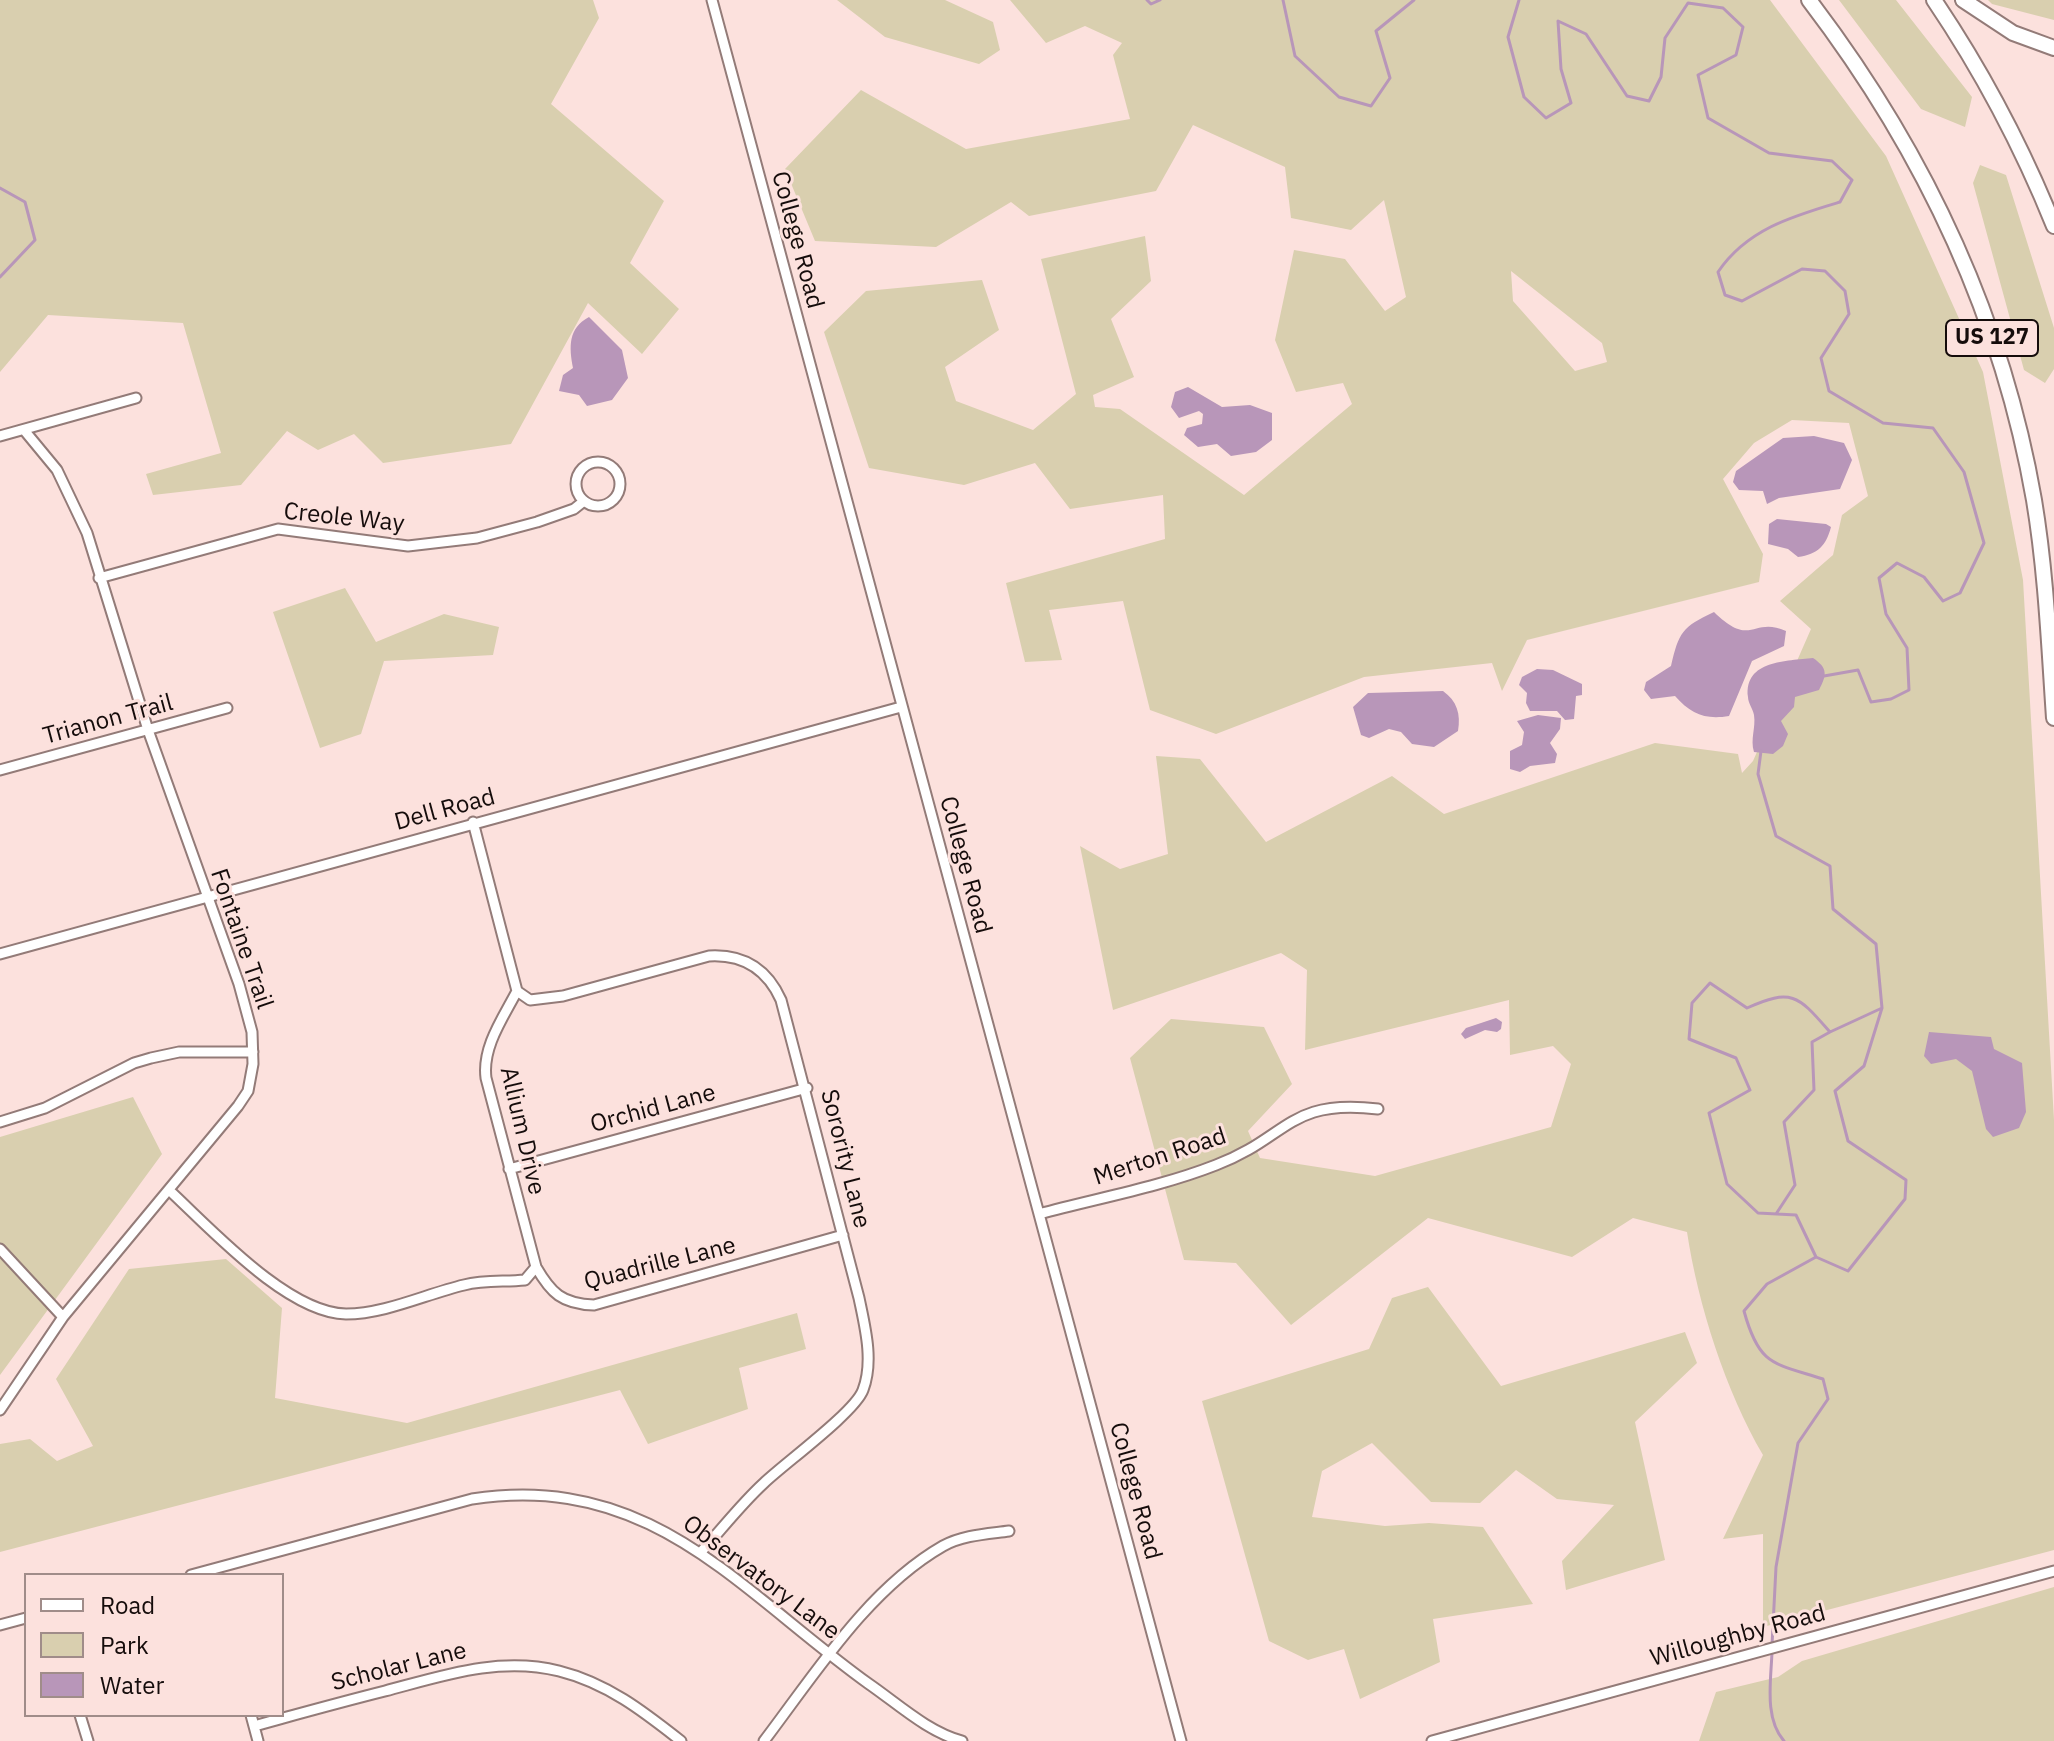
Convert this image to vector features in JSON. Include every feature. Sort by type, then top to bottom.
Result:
[{"type":"highway","name":"US 127","points":[[1809,0],[1877,94],[1915,160],[1961,255],[1991,335],[2020,434],[2034,500],[2047,604],[2054,718]]},
{"type":"highway","points":[[1934,0],[1987,86],[2034,177],[2054,226]]},
{"type":"highway","points":[[1963,0],[2013,33],[2054,48]]},
{"type":"street","name":"College Road","points":[[712,0],[1181,1741]]},
{"type":"street","points":[[0,436],[136,398]]},
{"type":"street","name":"Fontaine Trail","points":[[0,1410],[63,1317],[170,1191],[248,1091],[253,1052],[247,1011],[148,730],[87,533],[68,490],[24,430]]},
{"type":"street","name":"Creole Way","points":[[595,463],[614,470],[619,483],[615,497],[597,506],[584,501],[576,489],[582,469],[595,463]]},
{"type":"street","name":"Creole Way","points":[[99,578],[278,529],[408,546],[477,538],[537,522],[574,509],[584,501]]},
{"type":"street","name":"Dell Road","points":[[0,954],[206,895],[901,707]]},
{"type":"street","name":"Trianon Trail","points":[[0,770],[227,708]]},
{"type":"street","points":[[473,822],[517,991]]},
{"type":"street","name":"Sorority Lane","points":[[517,991],[530,1000],[545,999],[709,956],[727,955],[747,961],[762,971],[778,992],[807,1088],[843,1235],[867,1340],[867,1370],[863,1392],[849,1410],[760,1487],[701,1552]]},
{"type":"street","name":"Allium Drive","points":[[517,991],[484,1063],[536,1267]]},
{"type":"street","points":[[0,1122],[45,1108],[134,1063],[151,1058],[191,1051],[253,1052]]},
{"type":"street","name":"Orchid Lane","points":[[509,1169],[807,1088]]},
{"type":"street","name":"Merton Road","points":[[1039,1214],[1213,1166],[1251,1148],[1301,1115],[1322,1108],[1341,1105],[1378,1109]]},
{"type":"street","points":[[170,1191],[292,1298],[330,1313],[349,1314],[393,1306],[479,1282],[525,1280],[536,1267]]},
{"type":"street","name":"Quadrille Lane","points":[[536,1267],[550,1290],[576,1304],[594,1305],[843,1235]]},
{"type":"street","points":[[0,1249],[63,1317]]},
{"type":"street","name":"Observatory Lane","points":[[212,1572],[472,1499],[510,1493],[568,1496],[623,1511],[652,1523],[701,1552],[829,1656],[932,1728],[962,1741]]},
{"type":"street","points":[[764,1741],[861,1617],[909,1571],[944,1546],[962,1539],[1009,1531]]},
{"type":"street","name":"Willoughby Road","points":[[1432,1741],[2054,1571]]},
{"type":"street","points":[[0,1625],[24,1619]]},
{"type":"street","name":"Scholar Lane","points":[[284,1713],[462,1670],[523,1666],[557,1670],[609,1690],[633,1704],[681,1741]]},
{"type":"street","points":[[81,1717],[88,1741]]},
{"type":"street","points":[[253,1720],[258,1741]]},
{"type":"green space","points":[[0,0],[593,0],[599,18],[551,104],[664,201],[630,263],[679,309],[642,354],[588,303],[511,444],[383,463],[354,434],[318,450],[287,431],[241,485],[153,495],[146,474],[221,453],[183,323],[48,315],[0,372]]},
{"type":"green space","points":[[837,0],[945,0],[993,22],[1000,50],[979,64],[885,37]]},
{"type":"green space","points":[[1010,0],[1770,0],[1886,156],[1983,372],[2023,580],[2054,1120],[2054,1550],[1763,1627],[1763,1534],[1723,1539],[1763,1455],[1737,1404],[1715,1347],[1698,1289],[1687,1232],[1633,1218],[1572,1257],[1428,1218],[1291,1325],[1236,1263],[1184,1260],[1130,1058],[1171,1019],[1264,1027],[1292,1084],[1248,1131],[1260,1158],[1375,1176],[1551,1127],[1571,1064],[1553,1046],[1510,1055],[1509,1000],[1305,1050],[1307,970],[1281,953],[1113,1010],[1080,846],[1120,869],[1168,854],[1156,756],[1200,759],[1266,842],[1392,776],[1444,814],[1655,743],[1738,754],[1742,773],[1753,761],[1811,629],[1780,601],[1833,555],[1842,515],[1868,496],[1849,423],[1792,420],[1754,443],[1723,479],[1763,554],[1759,582],[1527,640],[1502,691],[1492,663],[1364,677],[1216,734],[1150,710],[1123,601],[1049,610],[1062,660],[1025,662],[1006,583],[1165,539],[1163,495],[1070,509],[1035,463],[964,485],[869,468],[824,332],[866,291],[982,280],[999,330],[945,367],[956,401],[1033,430],[1076,394],[1041,259],[1145,236],[1151,281],[1111,319],[1134,377],[1093,395],[1095,407],[1120,409],[1244,495],[1352,404],[1343,383],[1296,392],[1275,340],[1294,250],[1345,259],[1385,311],[1406,297],[1384,200],[1351,230],[1291,218],[1285,167],[1193,125],[1156,191],[1029,216],[1011,202],[936,247],[815,241],[785,169],[861,90],[966,149],[1130,119],[1113,55],[1122,43],[1085,26],[1046,43]],"holes":[[[1511,271],[1602,343],[1607,362],[1575,371],[1513,301]]]},
{"type":"green space","points":[[1839,0],[1896,0],[1972,97],[1965,127],[1921,109]]},
{"type":"green space","points":[[1988,0],[2054,0],[2054,20],[1992,4]]},
{"type":"green space","points":[[1980,165],[2006,175],[2054,328],[2054,369],[2045,383],[2024,370],[1973,183]]},
{"type":"green space","points":[[345,588],[376,642],[444,614],[499,627],[493,655],[384,661],[361,734],[320,748],[273,612]]},
{"type":"green space","points":[[133,1097],[162,1154],[0,1375],[0,1137]]},
{"type":"green space","points":[[226,1259],[282,1308],[275,1398],[407,1423],[797,1313],[806,1349],[739,1368],[748,1409],[648,1444],[620,1390],[0,1552],[0,1444],[30,1439],[57,1461],[93,1446],[56,1379],[129,1269]]},
{"type":"green space","points":[[1428,1287],[1501,1386],[1685,1332],[1697,1363],[1635,1422],[1665,1560],[1566,1590],[1562,1561],[1614,1505],[1557,1499],[1516,1470],[1480,1503],[1431,1502],[1372,1443],[1322,1471],[1312,1517],[1385,1526],[1429,1523],[1483,1527],[1533,1604],[1433,1619],[1440,1662],[1360,1699],[1344,1649],[1308,1660],[1269,1641],[1202,1401],[1369,1349],[1392,1298]]},
{"type":"green space","points":[[2054,1587],[2054,1741],[1699,1741],[1716,1692],[1778,1677],[1802,1661]]},
{"type":"water","points":[[589,317],[622,350],[628,378],[612,400],[587,406],[579,395],[559,391],[563,375],[573,368],[571,346],[574,332]]},
{"type":"water","points":[[1188,387],[1222,407],[1250,405],[1272,413],[1272,440],[1256,452],[1231,456],[1217,444],[1198,447],[1184,435],[1187,428],[1202,424],[1203,414],[1199,411],[1179,418],[1171,407],[1175,392]]},
{"type":"water","points":[[1814,436],[1844,443],[1852,460],[1840,489],[1779,498],[1767,504],[1763,491],[1739,490],[1733,482],[1736,471],[1783,438]]},
{"type":"water","points":[[1777,519],[1831,527],[1820,548],[1798,557],[1788,549],[1768,544],[1769,524]]},
{"type":"water","points":[[1714,612],[1736,628],[1775,627],[1786,631],[1784,646],[1752,661],[1729,716],[1699,714],[1675,696],[1651,699],[1644,690],[1646,682],[1671,666],[1680,638],[1688,627]]},
{"type":"water","points":[[1813,658],[1825,672],[1819,690],[1795,697],[1794,707],[1781,721],[1788,734],[1783,746],[1773,754],[1754,752],[1754,715],[1748,697],[1753,676],[1769,665]]},
{"type":"water","points":[[1537,669],[1553,670],[1582,684],[1582,695],[1576,696],[1574,719],[1565,720],[1557,711],[1530,711],[1526,703],[1527,693],[1519,685],[1522,677]]},
{"type":"water","points":[[1443,691],[1457,708],[1458,731],[1434,747],[1412,744],[1401,732],[1389,729],[1369,738],[1361,735],[1353,707],[1368,693]]},
{"type":"water","points":[[1538,715],[1561,718],[1560,729],[1550,743],[1557,754],[1555,763],[1530,766],[1520,772],[1510,769],[1510,751],[1522,745],[1524,732],[1517,721]]},
{"type":"water","points":[[1496,1018],[1502,1022],[1497,1032],[1485,1030],[1465,1039],[1461,1034],[1466,1028]]},
{"type":"water","points":[[1929,1032],[1991,1037],[1994,1049],[2022,1063],[2026,1112],[2019,1128],[1993,1137],[1986,1129],[1972,1071],[1956,1059],[1931,1064],[1924,1056]]},
{"type":"waterway","points":[[1147,0],[1151,4],[1160,0]]},
{"type":"waterway","points":[[1283,0],[1295,56],[1339,97],[1371,106],[1390,78],[1376,31],[1414,0]]},
{"type":"waterway","points":[[1519,0],[1508,37],[1524,97],[1546,118],[1571,103],[1561,69],[1558,21],[1586,34],[1627,96],[1649,101],[1661,77],[1665,38],[1688,3],[1723,8],[1743,27],[1736,55],[1698,75],[1708,118],[1769,153],[1832,161],[1852,180],[1840,202],[1772,226],[1743,245],[1718,272],[1725,295],[1742,301],[1802,269],[1825,271],[1845,291],[1849,314],[1821,358],[1829,391],[1883,423],[1933,428],[1964,472],[1984,543],[1960,593],[1943,601],[1924,577],[1897,563],[1879,578],[1886,614],[1907,648],[1909,690],[1891,699],[1871,702],[1858,670],[1824,676]]},
{"type":"waterway","points":[[0,188],[25,202],[35,240],[0,277]]},
{"type":"waterway","points":[[1761,751],[1758,774],[1776,836],[1830,866],[1833,909],[1876,944],[1882,1008],[1830,1032],[1802,1003],[1785,997],[1747,1008],[1710,983],[1692,1003],[1689,1039],[1736,1058],[1750,1090],[1709,1113],[1727,1184],[1758,1213],[1796,1215],[1816,1257],[1767,1284],[1744,1311],[1762,1352],[1780,1365],[1823,1379],[1828,1399],[1798,1443],[1776,1567],[1772,1645]]},
{"type":"waterway","points":[[1816,1257],[1848,1271],[1905,1199],[1906,1180],[1848,1141],[1835,1091],[1864,1066],[1882,1008]]},
{"type":"waterway","points":[[1776,1214],[1795,1185],[1784,1122],[1814,1090],[1812,1042],[1830,1032]]},
{"type":"waterway","points":[[1772,1652],[1771,1710],[1784,1741]]}]
